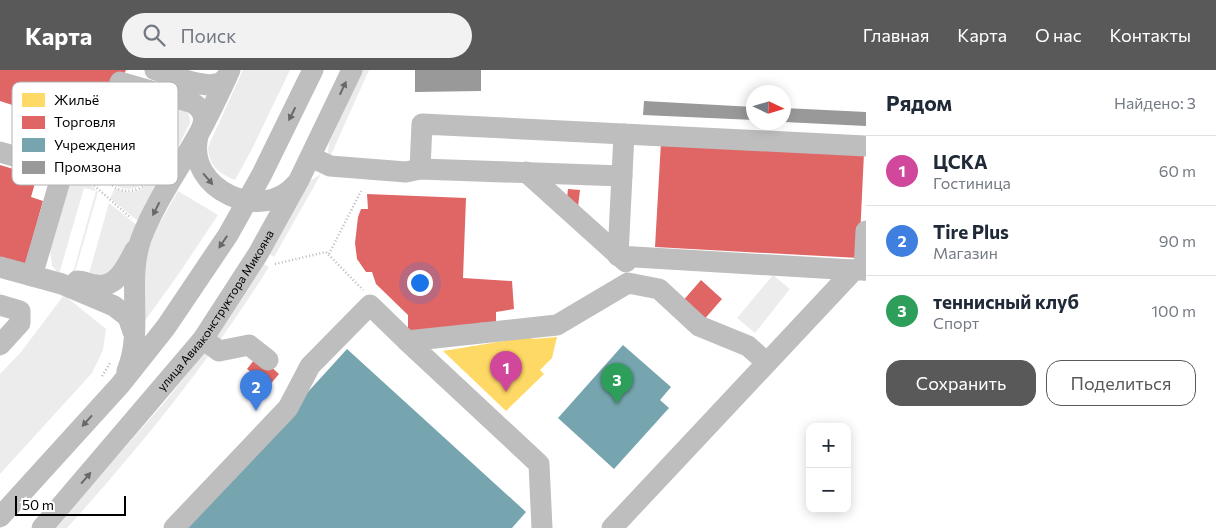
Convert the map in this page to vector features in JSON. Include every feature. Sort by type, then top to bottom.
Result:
[{"type":"street","points":[[155,70],[209,86],[219,84],[228,73]]},
{"type":"street","points":[[187,70],[215,76],[228,73]]},
{"type":"street","points":[[0,517],[120,384],[166,327],[228,235],[248,200],[313,70]]},
{"type":"street","name":"улица Авиаконструктора Микояна","points":[[42,528],[203,339],[258,254],[300,180],[352,70]]},
{"type":"street","points":[[178,168],[203,126],[228,73]]},
{"type":"street","points":[[122,77],[143,82]]},
{"type":"street","points":[[178,90],[201,96],[208,106],[196,159],[207,178],[222,193],[248,200],[274,199],[284,195],[300,180]]},
{"type":"street","points":[[420,169],[422,124],[866,146]]},
{"type":"street","points":[[618,256],[624,134]]},
{"type":"street","points":[[0,152],[12,156]]},
{"type":"street","points":[[312,157],[330,166],[406,172],[420,169],[622,176]]},
{"type":"street","points":[[526,172],[618,256],[659,289],[699,326],[748,346],[766,362]]},
{"type":"street","points":[[32,276],[66,185]]},
{"type":"street","points":[[62,284],[79,280],[96,285],[112,283],[126,266],[169,185]]},
{"type":"street","points":[[612,528],[766,362],[861,270],[866,230]]},
{"type":"street","points":[[120,384],[130,364],[133,333],[134,278],[144,234]]},
{"type":"street","points":[[618,256],[861,270]]},
{"type":"street","points":[[0,267],[62,284],[122,311],[128,317],[133,333]]},
{"type":"street","points":[[407,341],[557,325],[628,282],[659,289]]},
{"type":"street","points":[[0,305],[20,311],[20,323],[0,345]]},
{"type":"street","points":[[174,528],[288,408],[310,366],[370,305],[539,464],[542,528]]},
{"type":"street","points":[[203,339],[219,351],[250,345],[268,360]]},
{"type":"path","points":[[93,185],[144,234]]},
{"type":"path","points":[[112,185],[120,190],[134,191],[145,185]]},
{"type":"path","points":[[330,254],[361,191]]},
{"type":"path","points":[[275,264],[326,252],[372,299],[370,305]]},
{"type":"path","points":[[97,382],[110,362]]},
{"type":"shaded area","points":[[243,70],[290,70],[235,180],[224,175],[212,164],[208,147]]},
{"type":"shaded area","points":[[362,70],[369,70],[330,157],[328,152],[329,143]]},
{"type":"shaded area","points":[[178,105],[187,112],[190,123],[178,147]]},
{"type":"shaded area","points":[[321,174],[274,257],[269,254],[310,181]]},
{"type":"shaded area","points":[[69,185],[91,185],[98,192],[74,275],[66,278],[74,269],[96,191],[84,188],[59,274],[52,266],[50,250]]},
{"type":"shaded area","points":[[116,185],[141,185],[129,189]]},
{"type":"shaded area","points":[[146,185],[159,185],[139,222],[110,198],[115,188],[130,192]]},
{"type":"shaded area","points":[[178,191],[218,215],[144,322],[144,259],[157,228]]},
{"type":"shaded area","points":[[109,203],[138,226],[111,275],[88,277]]},
{"type":"shaded area","points":[[264,264],[269,267],[223,336],[174,402],[67,528],[54,528],[164,403],[213,342]]},
{"type":"shaded area","points":[[773,275],[790,289],[755,333],[737,318]]},
{"type":"shaded area","points":[[64,295],[106,329],[103,350],[92,373],[0,474],[0,374],[21,352]]},
{"type":"building: Жильё","points":[[529,337],[533,339],[557,337],[552,358],[540,370],[544,374],[506,411],[443,351]]},
{"type":"building: Торговля","points":[[0,70],[126,70],[120,82],[12,82],[12,105],[0,101]]},
{"type":"building: Торговля","points":[[661,142],[864,153],[859,258],[655,247]]},
{"type":"building: Торговля","points":[[0,165],[12,169],[12,185],[34,185],[31,197],[43,201],[25,266],[0,258]]},
{"type":"building: Торговля","points":[[568,189],[580,190],[578,207],[566,206]]},
{"type":"building: Торговля","points":[[367,194],[466,198],[463,278],[512,281],[514,309],[496,312],[496,322],[478,323],[478,330],[408,330],[408,315],[376,284],[372,272],[366,272],[357,259],[355,243],[358,217],[361,209],[368,209]]},
{"type":"building: Торговля","points":[[701,280],[722,299],[702,322],[681,303]]},
{"type":"building: Торговля","points":[[258,355],[279,374],[268,387],[247,369]]},
{"type":"building: Учреждения","points":[[623,345],[671,387],[660,400],[669,408],[614,469],[558,418]]},
{"type":"building: Учреждения","points":[[347,349],[526,512],[512,528],[184,528]]},
{"type":"building: Промзона","points":[[415,70],[481,70],[481,91],[415,92]]},
{"type":"building: Промзона","points":[[644,101],[746,107],[746,120],[643,115]]},
{"type":"building: Промзона","points":[[791,108],[866,112],[866,126],[791,122]]},
{"type":"place","name":"ЦСКА","points":[[506,392]]},
{"type":"place","name":"теннисный клуб","points":[[617,404]]},
{"type":"place","name":"Tire Plus","points":[[256,411]]}]
